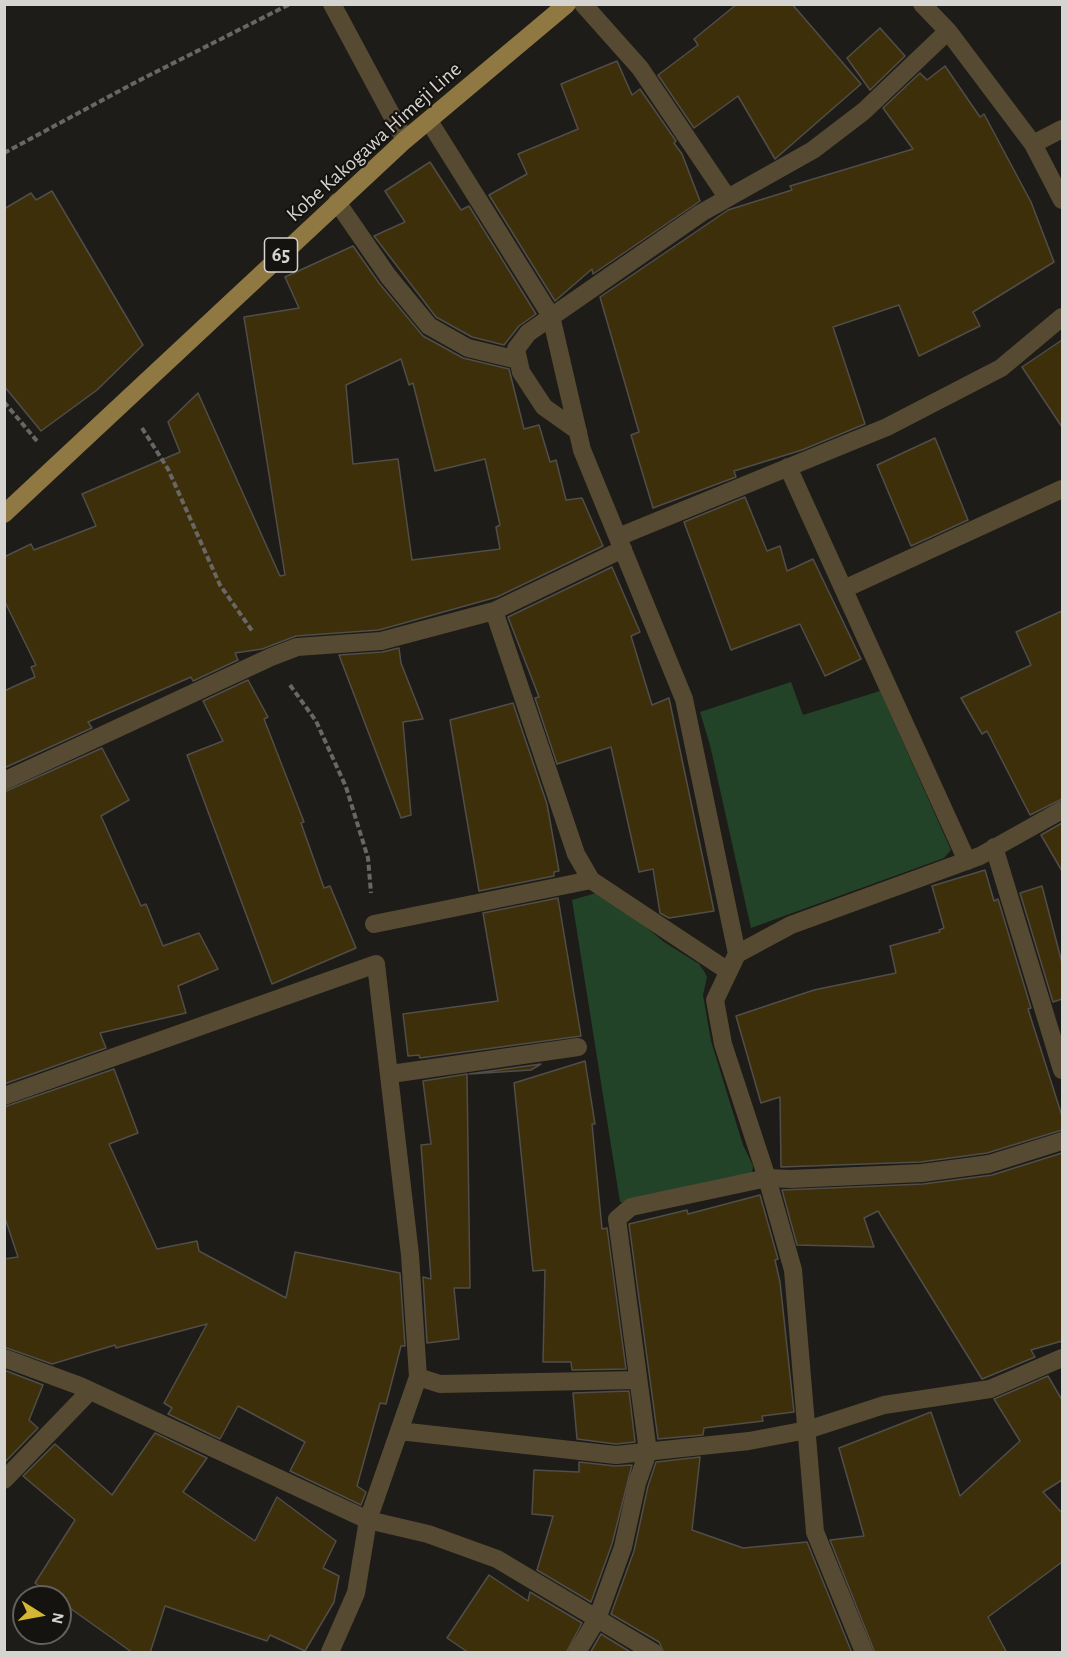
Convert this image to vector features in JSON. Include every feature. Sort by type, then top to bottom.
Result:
[{"type":"main road","name":"Kobe Kakogawa Himeji Line","points":[[4,514],[405,140],[567,4]]},
{"type":"street","points":[[332,4],[405,140]]},
{"type":"street","points":[[584,4],[640,68],[727,197]]},
{"type":"street","points":[[922,4],[948,30],[1033,144],[1062,200]]},
{"type":"street","points":[[578,431],[544,407],[521,372],[516,349],[528,333],[727,197],[813,150],[864,111],[948,30]]},
{"type":"street","points":[[429,121],[551,316],[582,450],[684,699],[737,954]]},
{"type":"street","points":[[1033,144],[1062,129]]},
{"type":"street","points":[[337,202],[388,276],[429,326],[468,348],[518,360]]},
{"type":"street","points":[[4,781],[297,647],[381,641],[494,612],[620,543],[788,467],[887,427],[1000,368],[1062,317]]},
{"type":"street","points":[[788,467],[967,861]]},
{"type":"street","points":[[844,589],[1062,489]]},
{"type":"street","points":[[494,612],[576,854],[591,880],[729,971]]},
{"type":"street","points":[[864,1653],[815,1532],[793,1270],[767,1178],[723,1044],[715,1000],[737,954],[791,925],[967,861],[1062,810]]},
{"type":"street","points":[[994,848],[1062,1070]]},
{"type":"street","points":[[374,924],[591,880]]},
{"type":"street","points":[[4,1096],[376,964],[391,1074],[410,1254],[418,1377],[368,1520],[356,1593],[330,1653]]},
{"type":"street","points":[[391,1074],[578,1047]]},
{"type":"street","points":[[577,1653],[597,1619],[623,1547],[637,1483],[648,1452],[617,1219],[631,1207],[767,1178],[922,1173],[989,1164],[1062,1142]]},
{"type":"street","points":[[4,1358],[90,1391],[368,1520],[428,1534],[497,1559],[653,1653]]},
{"type":"street","points":[[399,1431],[616,1455],[749,1441],[807,1430],[884,1405],[990,1389],[1062,1358]]},
{"type":"street","points":[[418,1377],[440,1384],[638,1380]]},
{"type":"street","points":[[4,1480],[90,1391]]},
{"type":"path","points":[[4,153],[138,81],[290,4]]},
{"type":"path","points":[[4,402],[57,465]]},
{"type":"green space","points":[[791,682],[803,715],[880,691],[951,850],[944,858],[751,928],[710,745],[700,712]]},
{"type":"green space","points":[[596,893],[608,896],[664,942],[699,964],[704,971],[707,977],[703,995],[711,1041],[743,1145],[753,1166],[752,1173],[625,1203],[620,1202],[572,900]]},
{"type":"building","points":[[737,4],[792,4],[861,84],[775,159],[738,96],[694,128],[658,75],[698,45],[694,39]]},
{"type":"building","points":[[880,28],[905,56],[870,90],[847,58]]},
{"type":"building","points":[[617,61],[632,95],[640,89],[676,141],[674,143],[682,154],[700,201],[593,274],[592,269],[555,301],[489,195],[527,174],[518,154],[578,129],[561,84]]},
{"type":"building","points":[[945,66],[980,117],[984,114],[1031,202],[1054,262],[973,312],[980,326],[919,356],[899,305],[833,327],[865,424],[802,450],[734,471],[736,477],[653,508],[631,435],[639,432],[600,297],[728,210],[792,190],[790,186],[913,149],[883,108],[920,73],[927,80]]},
{"type":"building","points":[[430,162],[461,210],[469,206],[536,314],[519,326],[504,345],[472,337],[436,317],[374,236],[405,222],[385,191]]},
{"type":"building","points":[[52,191],[143,345],[97,390],[41,431],[4,386],[4,209],[31,193],[36,200]]},
{"type":"building","points":[[353,246],[379,283],[423,336],[463,358],[509,369],[524,429],[539,425],[550,462],[556,460],[566,500],[582,498],[603,546],[497,597],[379,630],[296,636],[262,649],[235,653],[238,660],[193,681],[191,677],[88,722],[92,728],[4,768],[4,691],[35,677],[31,667],[36,665],[4,600],[4,557],[31,544],[34,550],[96,526],[82,494],[180,452],[168,422],[198,393],[280,576],[285,575],[244,317],[299,308],[285,277]],"holes":[[[401,359],[409,385],[413,383],[435,471],[485,459],[500,525],[496,527],[500,549],[412,560],[398,459],[353,464],[346,385]]]},
{"type":"building","points":[[1062,340],[1062,427],[1022,367]]},
{"type":"building","points":[[935,438],[968,520],[911,546],[877,465]]},
{"type":"building","points":[[745,497],[767,551],[780,546],[787,571],[813,559],[861,659],[825,676],[800,624],[731,650],[684,522]]},
{"type":"building","points":[[612,567],[640,632],[631,636],[652,705],[669,698],[714,911],[669,918],[660,913],[653,869],[639,872],[611,747],[557,764],[535,698],[539,697],[508,617]]},
{"type":"building","points":[[1062,611],[1062,799],[1030,815],[987,731],[982,734],[961,698],[1031,665],[1016,632]]},
{"type":"building","points":[[399,648],[401,663],[423,719],[403,722],[411,815],[401,818],[339,655],[382,652]]},
{"type":"building","points":[[248,680],[268,717],[264,719],[304,822],[301,823],[324,888],[330,886],[356,948],[272,984],[187,755],[223,741],[203,701]]},
{"type":"building","points":[[513,703],[547,804],[559,871],[554,872],[554,876],[479,891],[450,720]]},
{"type":"building","points":[[102,748],[129,800],[101,816],[141,906],[146,904],[163,946],[199,933],[218,969],[178,986],[186,1013],[100,1033],[106,1048],[4,1084],[4,792]]},
{"type":"building","points":[[1062,823],[1062,871],[1041,835]]},
{"type":"building","points":[[985,870],[994,901],[998,899],[1031,1008],[1028,1009],[1062,1116],[1062,1130],[987,1153],[921,1162],[781,1167],[780,1097],[761,1103],[736,1016],[814,990],[896,973],[890,946],[940,932],[939,930],[944,928],[932,886]]},
{"type":"building","points":[[1042,886],[1062,963],[1062,999],[1053,1002],[1020,893]]},
{"type":"building","points":[[558,898],[581,1036],[420,1058],[419,1055],[408,1056],[403,1014],[498,1001],[483,913]]},
{"type":"building","points":[[585,1061],[595,1124],[592,1124],[602,1229],[607,1228],[626,1369],[572,1370],[571,1362],[543,1362],[545,1270],[533,1271],[514,1083]]},
{"type":"building","points":[[541,1064],[531,1070],[469,1074]]},
{"type":"building","points":[[114,1069],[138,1133],[109,1144],[157,1249],[197,1241],[199,1251],[286,1298],[295,1252],[400,1273],[405,1346],[401,1346],[386,1404],[380,1403],[357,1486],[366,1492],[361,1505],[290,1471],[305,1442],[238,1406],[220,1439],[168,1414],[172,1408],[164,1403],[207,1324],[116,1348],[115,1345],[52,1364],[4,1347],[4,1259],[18,1257],[4,1215],[4,1107]]},
{"type":"building","points":[[467,1074],[470,1288],[454,1288],[459,1339],[427,1343],[423,1277],[431,1279],[421,1145],[431,1144],[423,1081]]},
{"type":"building","points":[[1062,1153],[1062,1341],[1031,1350],[1035,1357],[982,1379],[878,1211],[864,1218],[874,1247],[797,1245],[782,1190],[923,1184],[992,1175]]},
{"type":"building","points":[[760,1195],[778,1259],[775,1260],[780,1282],[794,1412],[762,1416],[763,1421],[704,1428],[703,1435],[658,1439],[629,1224],[687,1210],[688,1214]]},
{"type":"building","points":[[4,1370],[43,1385],[29,1420],[38,1428],[4,1463]]},
{"type":"building","points":[[1048,1376],[1062,1400],[1062,1480],[1043,1492],[1062,1513],[1062,1562],[988,1617],[1007,1653],[875,1653],[830,1540],[864,1536],[839,1448],[931,1412],[960,1496],[1020,1441],[994,1399]]},
{"type":"building","points":[[629,1391],[635,1442],[616,1444],[577,1439],[573,1393]]},
{"type":"building","points":[[155,1433],[207,1458],[183,1492],[255,1541],[277,1497],[336,1541],[323,1568],[339,1576],[334,1602],[305,1651],[270,1635],[267,1641],[165,1606],[150,1653],[133,1653],[72,1610],[72,1585],[38,1585],[35,1583],[75,1520],[23,1476],[55,1444],[112,1495]]},
{"type":"building","points":[[700,1457],[692,1530],[743,1548],[807,1542],[852,1653],[664,1653],[659,1642],[611,1614],[634,1551],[648,1486],[656,1462]]},
{"type":"building","points":[[579,1462],[615,1466],[632,1465],[612,1544],[591,1602],[537,1570],[553,1516],[532,1514],[534,1470],[579,1472]]},
{"type":"building","points":[[489,1575],[528,1601],[530,1592],[582,1623],[566,1653],[469,1653],[447,1638]]},
{"type":"building","points":[[601,1634],[632,1653],[590,1653]]}]
